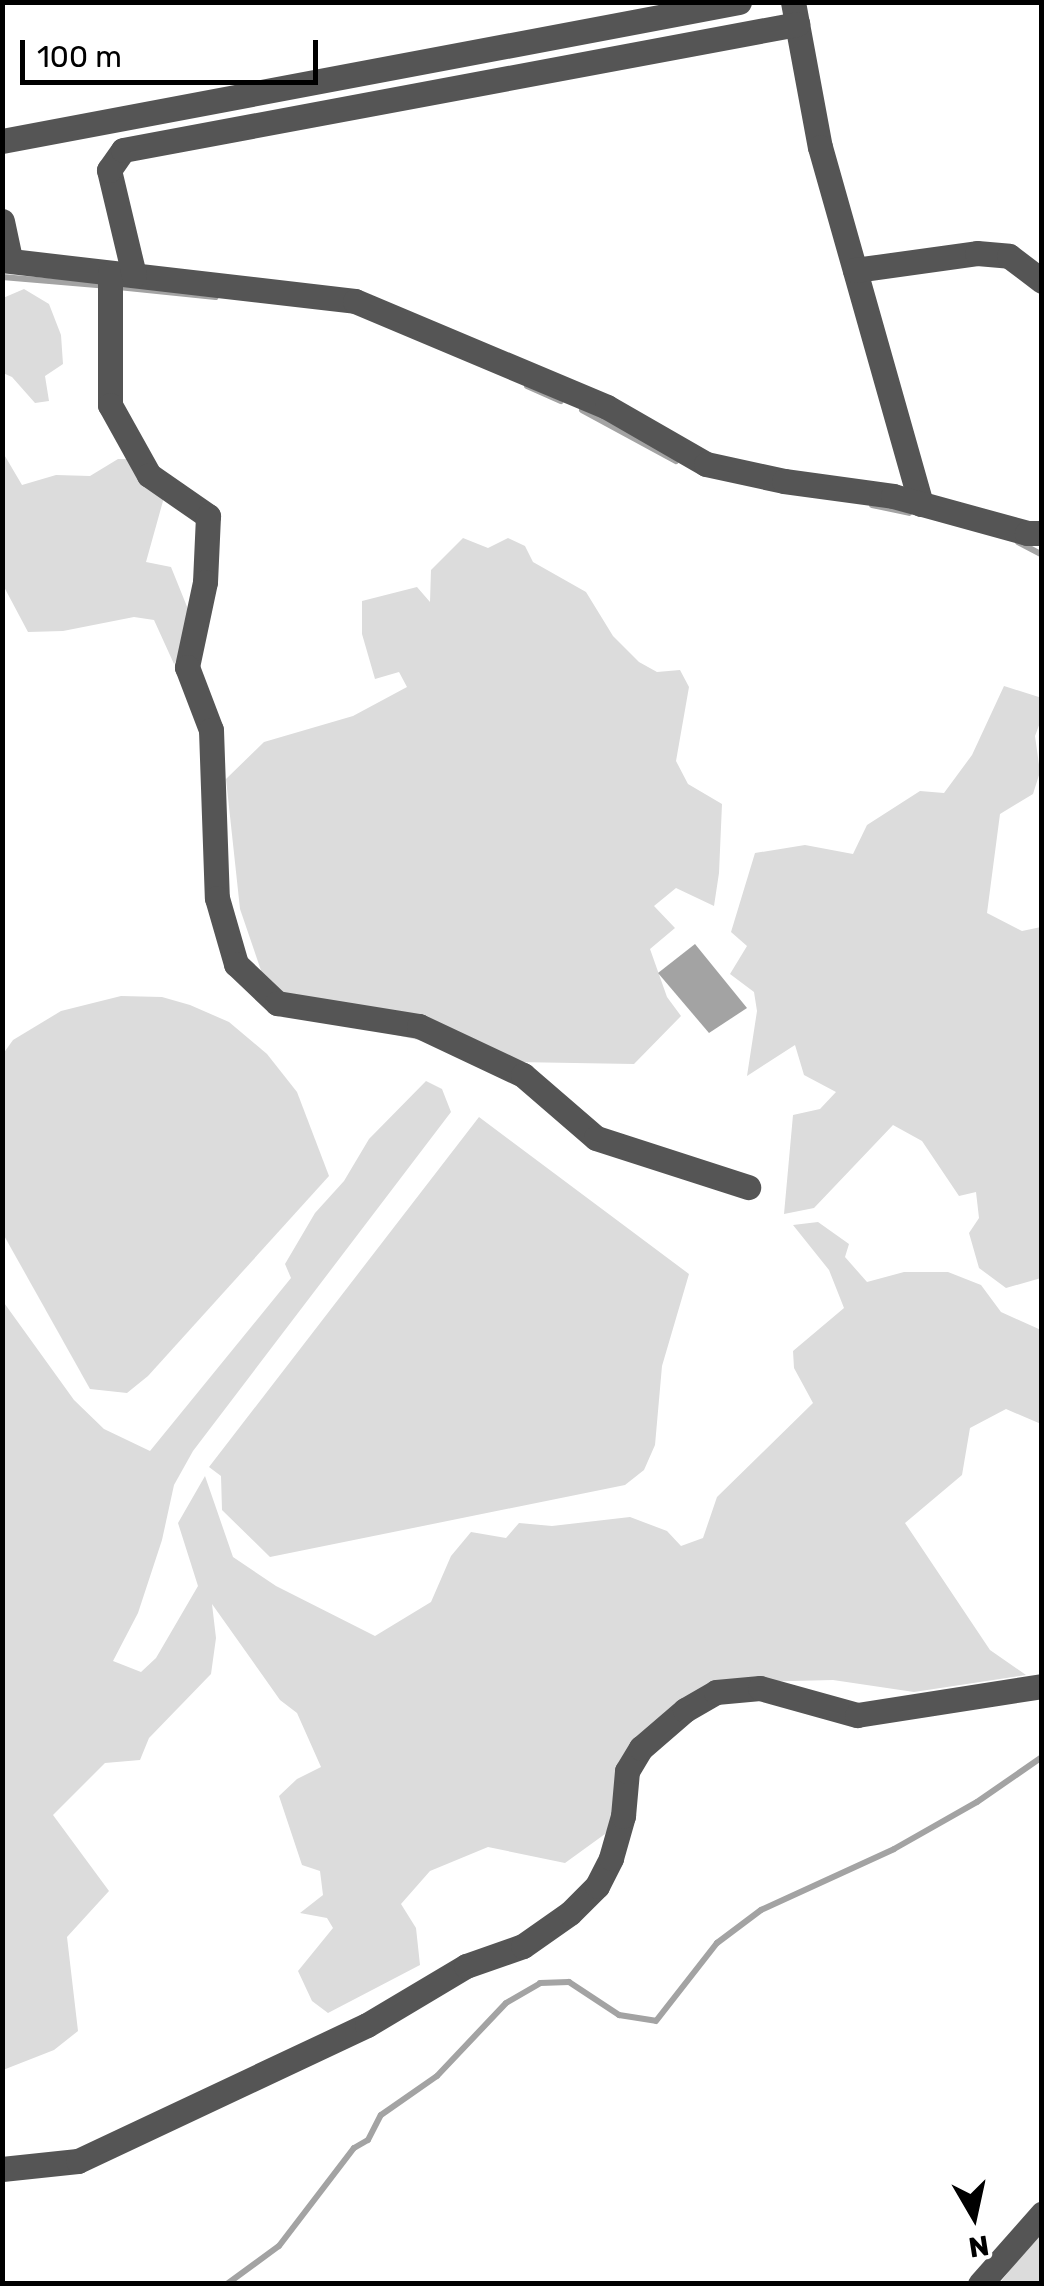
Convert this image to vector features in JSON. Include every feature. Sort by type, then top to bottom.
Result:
[{"type":"street","points":[[2,141],[739,2]]},
{"type":"street","points":[[748,1188],[596,1138],[523,1075],[420,1026],[277,1003],[236,964],[217,898],[211,730],[187,667],[205,582],[208,516],[148,475],[110,405],[122,274],[108,170],[123,150],[795,13],[820,147],[921,504]]},
{"type":"street","points":[[2,221],[6,260],[355,301],[607,406],[706,464],[921,504],[1037,536]]},
{"type":"street","points":[[855,270],[977,253],[1008,256],[1042,281]]},
{"type":"street","points":[[2,2170],[78,2161],[367,2026],[466,1966],[523,1946],[570,1913],[597,1886],[611,1858],[623,1816],[628,1771],[641,1748],[685,1710],[716,1692],[760,1688],[857,1716],[1042,1686]]},
{"type":"street","points":[[980,2284],[1042,2214]]},
{"type":"shaded area","points":[[24,289],[49,304],[61,335],[63,364],[45,376],[49,401],[35,403],[12,377],[3,373],[3,298]]},
{"type":"shaded area","points":[[2,451],[22,485],[56,475],[90,476],[118,459],[149,459],[162,478],[163,501],[146,562],[171,567],[192,619],[191,639],[174,664],[154,620],[134,617],[63,631],[28,632],[3,585]]},
{"type":"shaded area","points":[[463,538],[488,548],[508,538],[525,546],[533,562],[586,592],[613,636],[639,662],[657,672],[680,670],[689,687],[676,761],[688,784],[722,804],[719,873],[714,906],[676,888],[654,906],[675,928],[650,949],[667,997],[681,1016],[634,1064],[515,1062],[334,1021],[267,988],[240,909],[226,779],[264,742],[353,716],[407,687],[399,672],[375,679],[362,634],[362,601],[417,587],[430,602],[431,570]]},
{"type":"shaded area","points":[[1004,686],[1042,698],[1041,720],[1035,736],[1040,772],[1033,794],[1000,814],[987,913],[1022,931],[1041,927],[1041,1278],[1006,1288],[979,1268],[969,1233],[979,1218],[976,1192],[959,1196],[922,1141],[893,1125],[814,1208],[784,1214],[793,1115],[820,1109],[836,1092],[804,1075],[795,1045],[747,1076],[757,1011],[754,992],[730,974],[747,946],[731,932],[755,853],[805,845],[853,854],[867,825],[920,791],[944,793],[972,755]]},
{"type":"shaded area","points":[[695,944],[747,1008],[709,1033],[658,973]]},
{"type":"shaded area","points":[[121,996],[162,997],[190,1005],[229,1022],[267,1054],[297,1092],[329,1176],[148,1376],[127,1393],[90,1389],[2,1232],[3,1054],[13,1040],[61,1011]]},
{"type":"shaded area","points":[[426,1081],[442,1089],[451,1112],[193,1451],[174,1485],[162,1540],[138,1613],[113,1661],[141,1672],[156,1658],[198,1586],[178,1523],[205,1476],[233,1557],[276,1586],[375,1636],[431,1602],[451,1556],[471,1532],[506,1538],[519,1523],[552,1526],[630,1517],[667,1531],[681,1546],[703,1538],[717,1497],[813,1403],[794,1368],[793,1351],[844,1308],[829,1270],[793,1225],[818,1222],[849,1244],[845,1257],[867,1282],[904,1272],[948,1272],[981,1285],[1001,1312],[1041,1330],[1041,1424],[1006,1409],[970,1428],[962,1475],[905,1523],[990,1650],[1026,1675],[914,1692],[833,1680],[754,1682],[685,1710],[640,1770],[605,1834],[565,1863],[488,1847],[430,1871],[401,1904],[416,1928],[420,1965],[328,2013],[312,2001],[298,1971],[333,1928],[327,1918],[300,1913],[323,1895],[320,1871],[302,1865],[279,1796],[297,1779],[321,1767],[297,1713],[280,1700],[212,1604],[216,1638],[211,1674],[149,1738],[140,1760],[105,1763],[53,1815],[109,1891],[67,1937],[78,2031],[54,2050],[3,2070],[2,1300],[74,1400],[104,1429],[150,1451],[291,1278],[285,1264],[315,1213],[344,1181],[369,1139]]},
{"type":"shaded area","points":[[479,1117],[689,1274],[662,1366],[655,1445],[644,1470],[625,1485],[270,1557],[222,1510],[221,1476],[209,1467]]},
{"type":"shaded area","points":[[1041,2230],[1041,2279],[1037,2283],[999,2284]]},
{"type":"waterway","points":[[2,277],[106,286]]},
{"type":"waterway","points":[[118,287],[215,297]]},
{"type":"waterway","points":[[527,386],[561,401]]},
{"type":"waterway","points":[[582,410],[676,461]]},
{"type":"waterway","points":[[872,505],[909,513]]},
{"type":"waterway","points":[[1018,542],[1042,555]]},
{"type":"waterway","points":[[227,2284],[279,2246],[354,2148],[368,2140],[381,2115],[437,2076],[506,2003],[540,1983],[569,1982],[619,2015],[656,2021],[717,1943],[761,1910],[894,1849],[977,1802],[1042,1757]]}]
